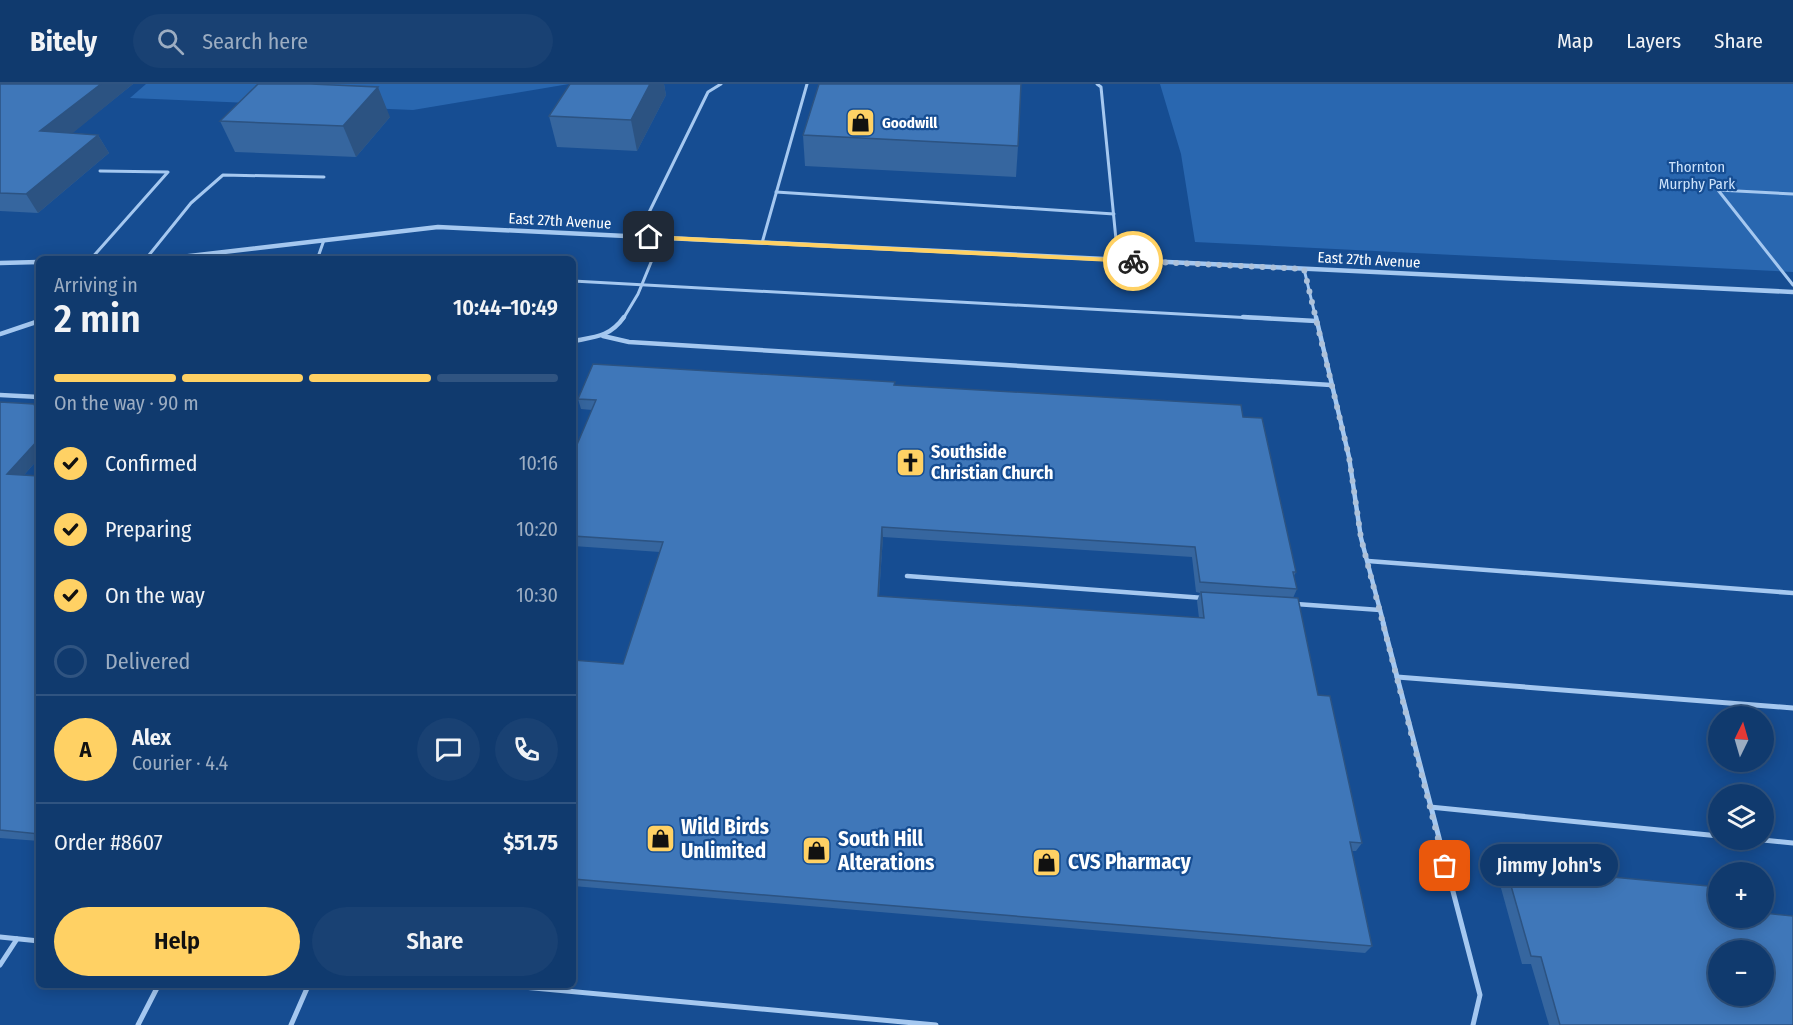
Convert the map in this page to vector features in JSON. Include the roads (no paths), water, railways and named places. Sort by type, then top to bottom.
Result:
[{"type":"street","name":"East 27th Avenue","points":[[189,256],[438,227],[1793,292]]},
{"type":"street","points":[[0,263],[36,262]]},
{"type":"lane","points":[[637,237],[708,92],[721,84]]},
{"type":"lane","points":[[762,243],[807,84]]},
{"type":"lane","points":[[1097,84],[1101,87],[1119,260]]},
{"type":"lane","points":[[94,256],[168,172],[100,171]]},
{"type":"lane","points":[[148,256],[191,203],[223,175],[324,177]]},
{"type":"lane","points":[[1793,194],[1718,190],[1793,285]]},
{"type":"lane","points":[[776,192],[1114,214]]},
{"type":"lane","points":[[603,336],[619,324],[641,285],[661,238]]},
{"type":"lane","points":[[318,256],[324,240]]},
{"type":"lane","points":[[1304,269],[1349,457],[1361,538],[1480,995],[1473,1025]]},
{"type":"lane","points":[[576,281],[1316,321]]},
{"type":"lane","points":[[0,334],[36,322]]},
{"type":"lane","points":[[576,340],[603,336],[629,342],[1332,385]]},
{"type":"lane","points":[[0,394],[36,397]]},
{"type":"lane","points":[[1368,561],[1793,593]]},
{"type":"lane","points":[[907,576],[1215,598]]},
{"type":"lane","points":[[1286,604],[1380,610]]},
{"type":"lane","points":[[1397,677],[1793,708]]},
{"type":"lane","points":[[1430,807],[1708,835]]},
{"type":"lane","points":[[1774,841],[1793,843]]},
{"type":"lane","points":[[0,937],[36,941]]},
{"type":"lane","points":[[0,965],[17,939]]},
{"type":"lane","points":[[138,1025],[157,988]]},
{"type":"lane","points":[[291,1025],[307,988]]},
{"type":"lane","points":[[534,988],[936,1025]]},
{"type":"place","name":"Goodwill","points":[[861,123]]},
{"type":"place","name":"Southside Christian Church","points":[[910,462]]},
{"type":"place","name":"Wild Birds Unlimited","points":[[660,839]]},
{"type":"place","name":"South Hill Alterations","points":[[817,851]]},
{"type":"place","name":"CVS Pharmacy","points":[[1047,862]]},
{"type":"place","name":"Jimmy John's","points":[[1445,866]]},
{"type":"park label","name":"Thornton Murphy Park","points":[[1697,176]]}]
